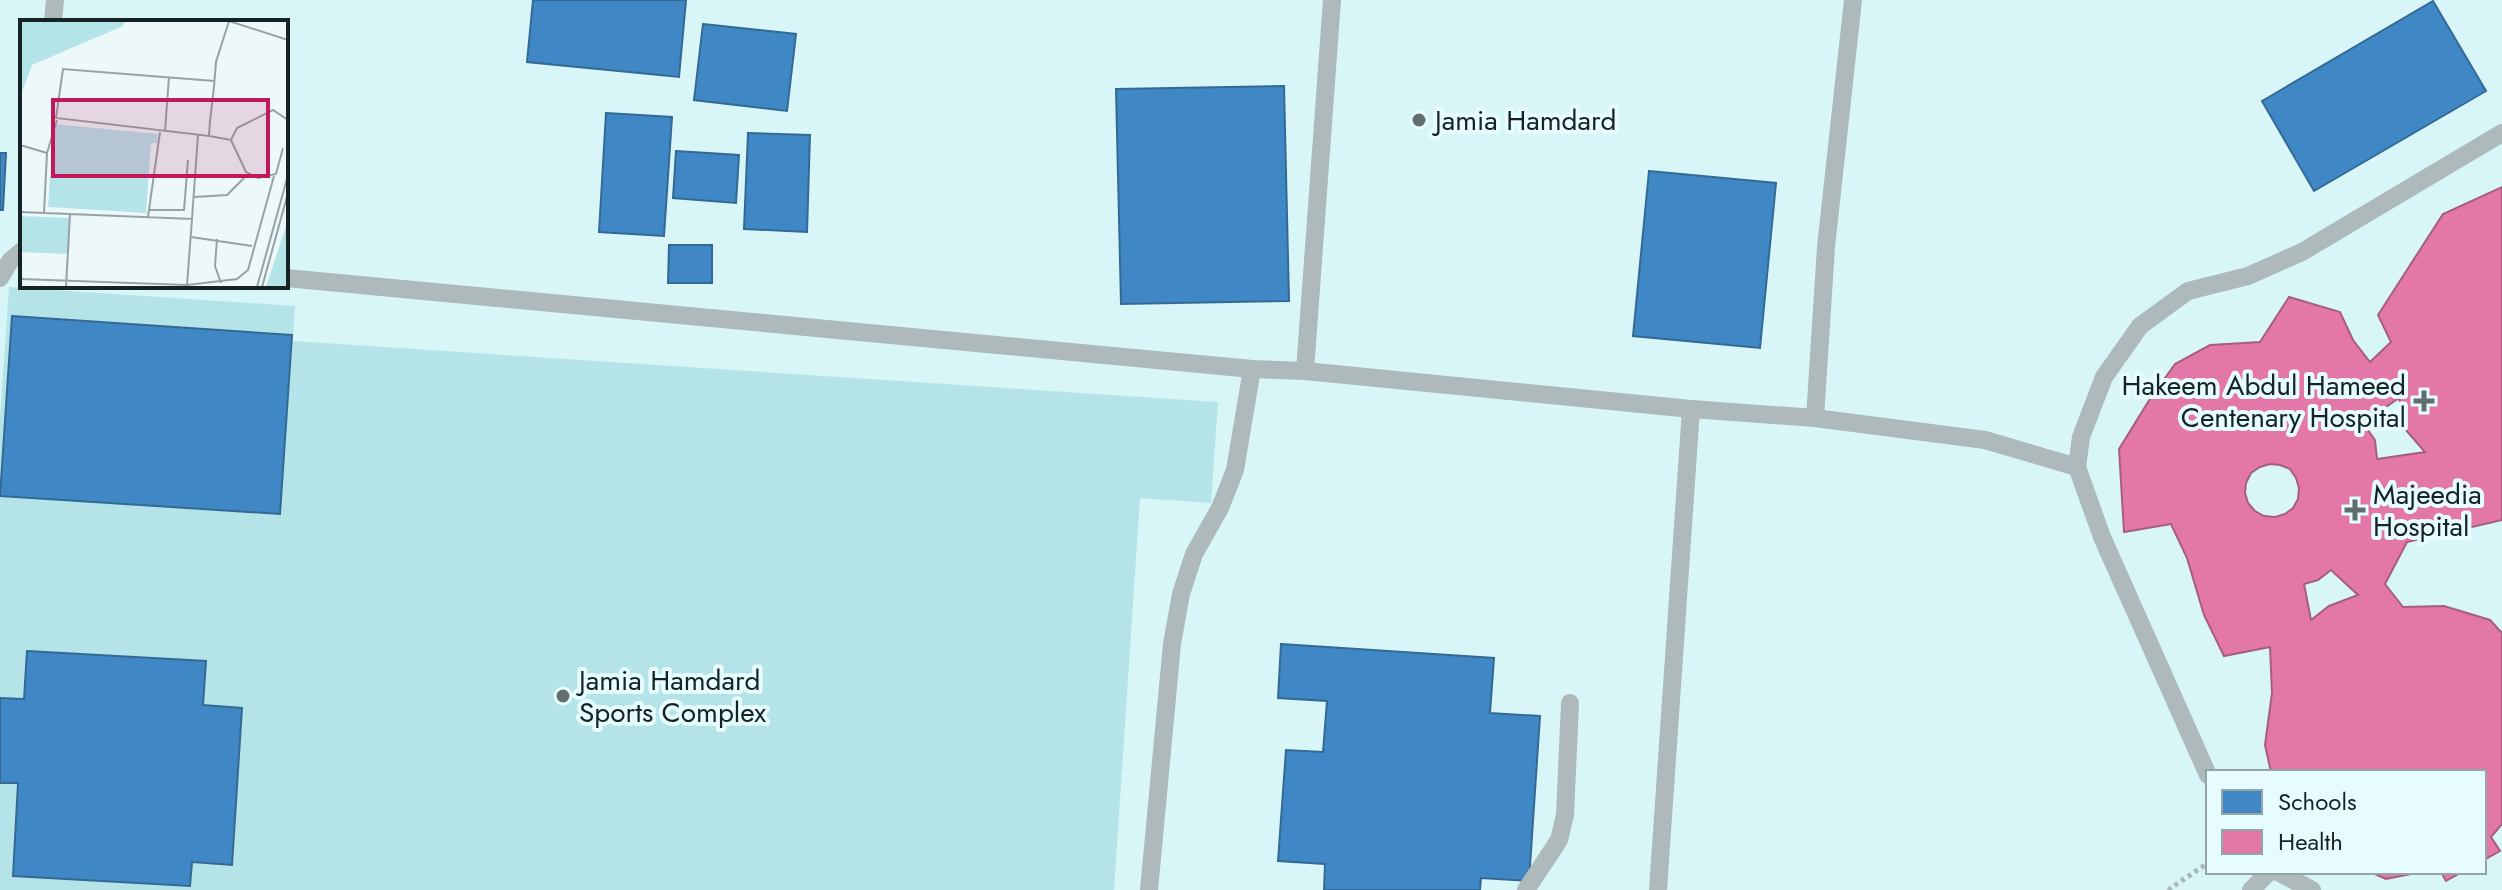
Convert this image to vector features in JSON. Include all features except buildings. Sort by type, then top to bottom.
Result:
[{"type":"lane","points":[[53,20],[55,0]]},
{"type":"lane","points":[[1305,371],[1332,0]]},
{"type":"lane","points":[[1815,418],[1826,247],[1853,0]]},
{"type":"lane","points":[[2206,771],[2102,537],[2077,467],[2081,437],[2104,377],[2140,326],[2188,291],[2248,276],[2302,252],[2502,133]]},
{"type":"lane","points":[[0,278],[10,261],[20,253]]},
{"type":"lane","points":[[288,278],[1252,369],[1305,371],[1691,409],[1815,418],[1985,440],[2077,467]]},
{"type":"lane","points":[[1149,890],[1172,644],[1181,594],[1194,554],[1220,508],[1235,470],[1252,369]]},
{"type":"lane","points":[[1658,890],[1691,409]]},
{"type":"lane","points":[[1526,890],[1559,840],[1565,815],[1570,703]]},
{"type":"lane","points":[[2251,890],[2267,874]]},
{"type":"lane","points":[[2282,874],[2312,890]]},
{"type":"path","points":[[2168,890],[2206,864]]},
{"type":"shaded area","points":[[0,0],[2502,0],[2502,890],[0,890]]},
{"type":"shaded area","name":"Jamia Hamdard Sports Complex","points":[[9,287],[295,306],[293,341],[1218,402],[1211,503],[1140,498],[1114,890],[0,890],[0,419]]},
{"type":"place","name":"Jamia Hamdard","points":[[1419,120]]},
{"type":"place","name":"Hakeem Abdul Hameed Centenary Hospital","points":[[2424,401]]},
{"type":"place","name":"Majeedia Hospital","points":[[2355,510]]},
{"type":"place","name":"Jamia Hamdard Sports Complex","points":[[563,696]]}]
